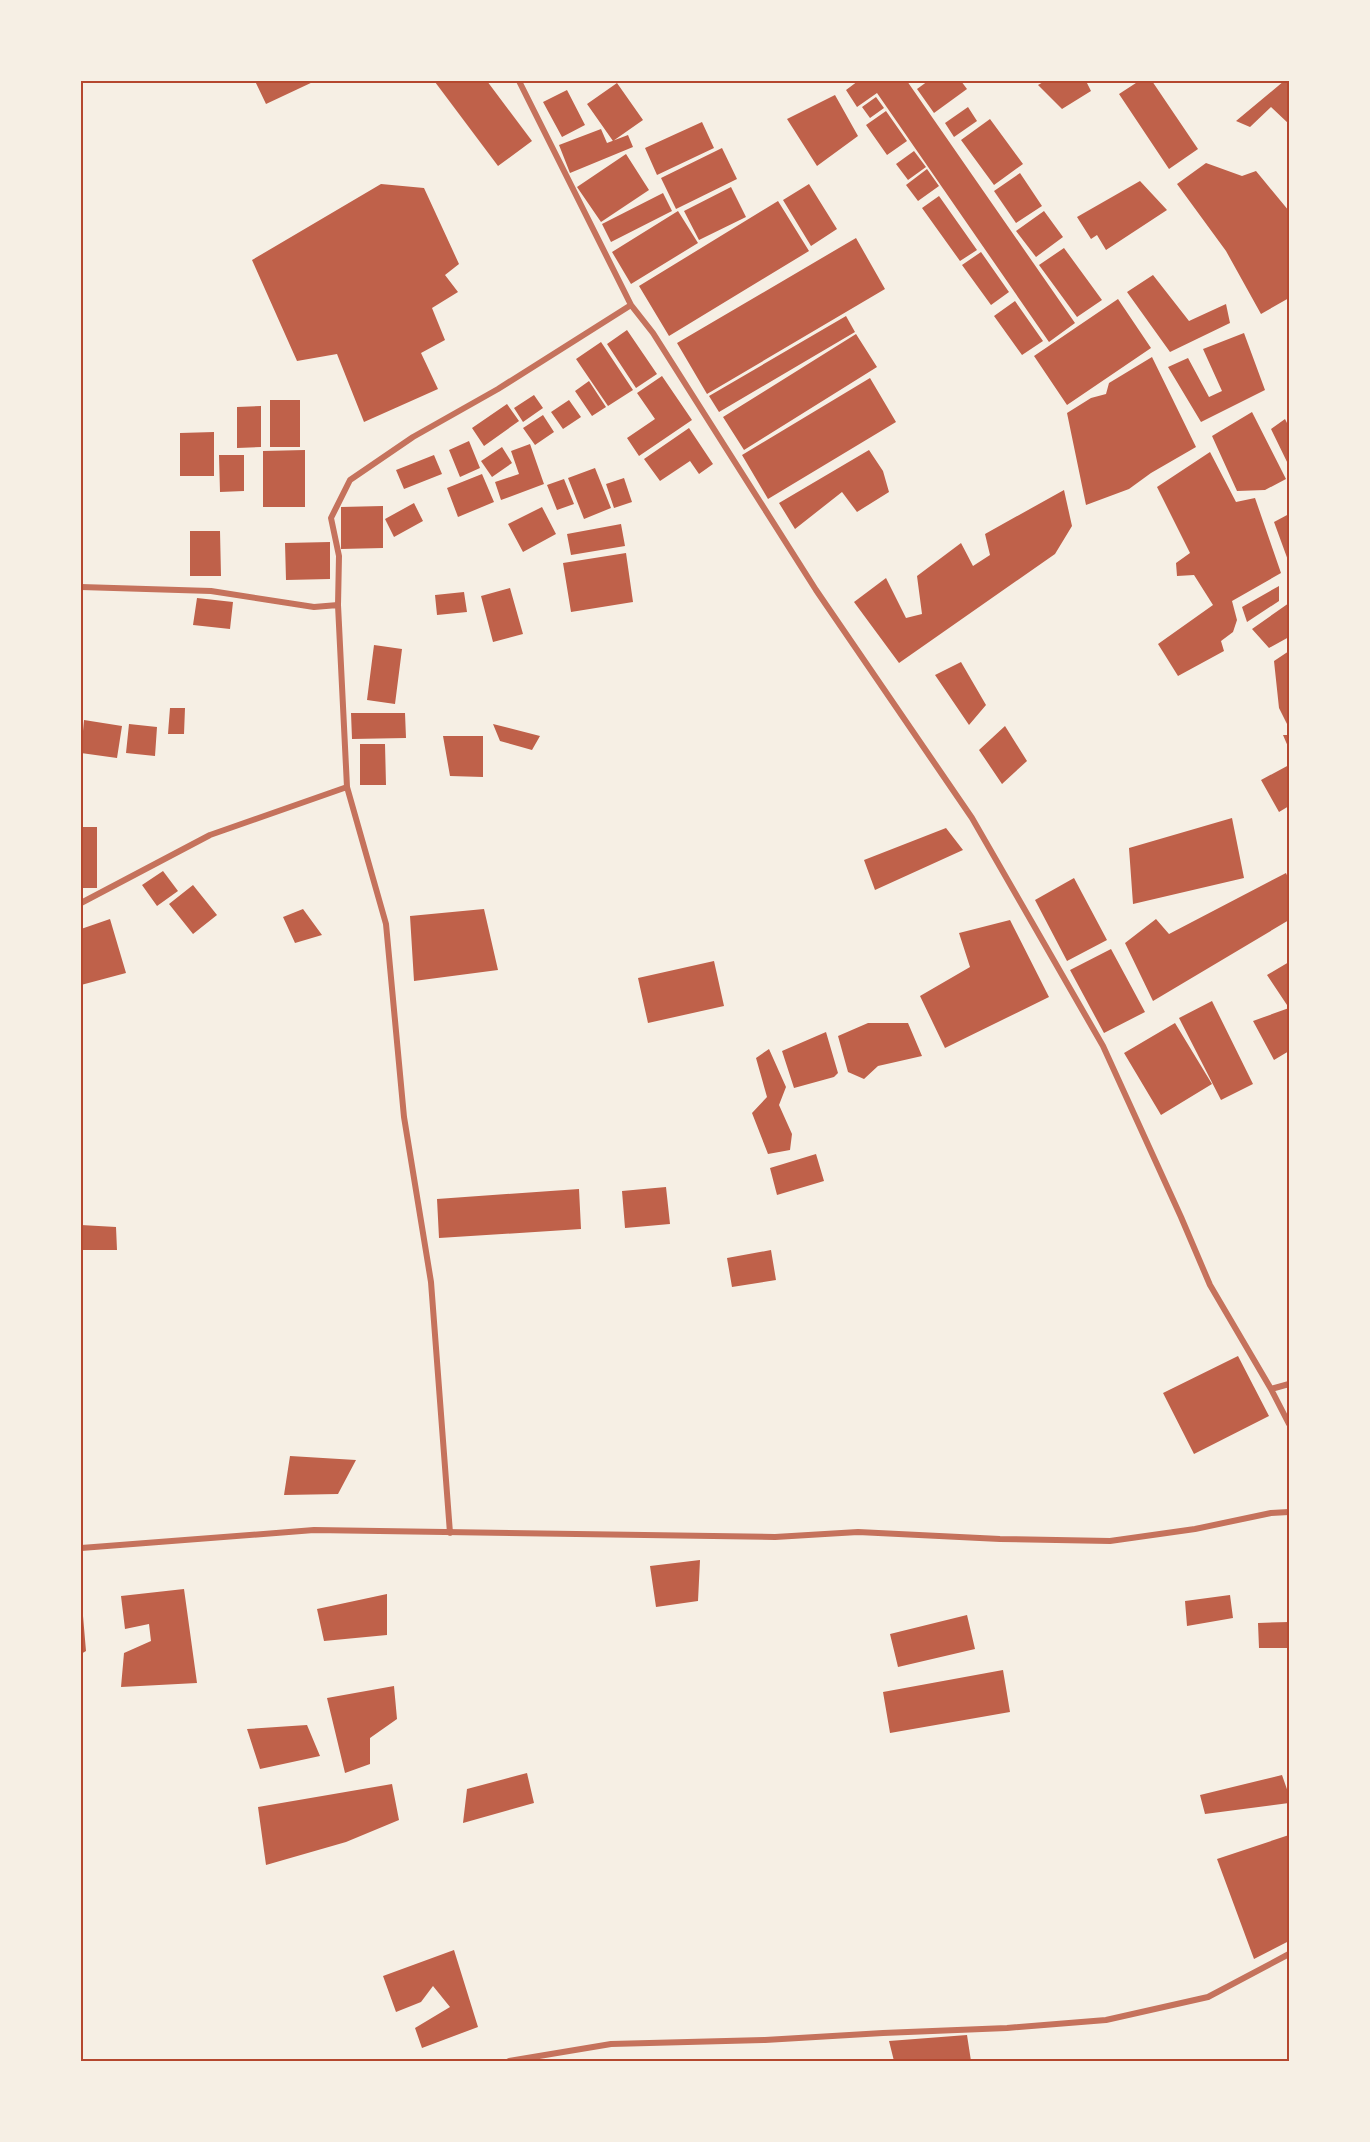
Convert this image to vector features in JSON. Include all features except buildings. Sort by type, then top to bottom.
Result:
[{"type":"street","points":[[519,81],[631,305],[653,333],[816,590],[972,818],[1104,1046],[1210,1285],[1289,1424]]},
{"type":"street","points":[[450,1533],[431,1282],[404,1117],[386,924],[347,787],[338,605],[339,556],[331,518],[350,480],[413,437],[498,389],[631,305]]},
{"type":"street","points":[[81,587],[211,591],[314,607],[338,605]]},
{"type":"street","points":[[81,903],[210,835],[347,787]]},
{"type":"street","points":[[1271,1389],[1289,1384]]},
{"type":"street","points":[[81,1548],[314,1530],[775,1537],[858,1532],[1000,1539],[1110,1541],[1195,1529],[1271,1513],[1289,1512]]},
{"type":"street","points":[[509,2061],[611,2044],[765,2040],[1007,2028],[1106,2020],[1208,1998],[1289,1954]]}]
